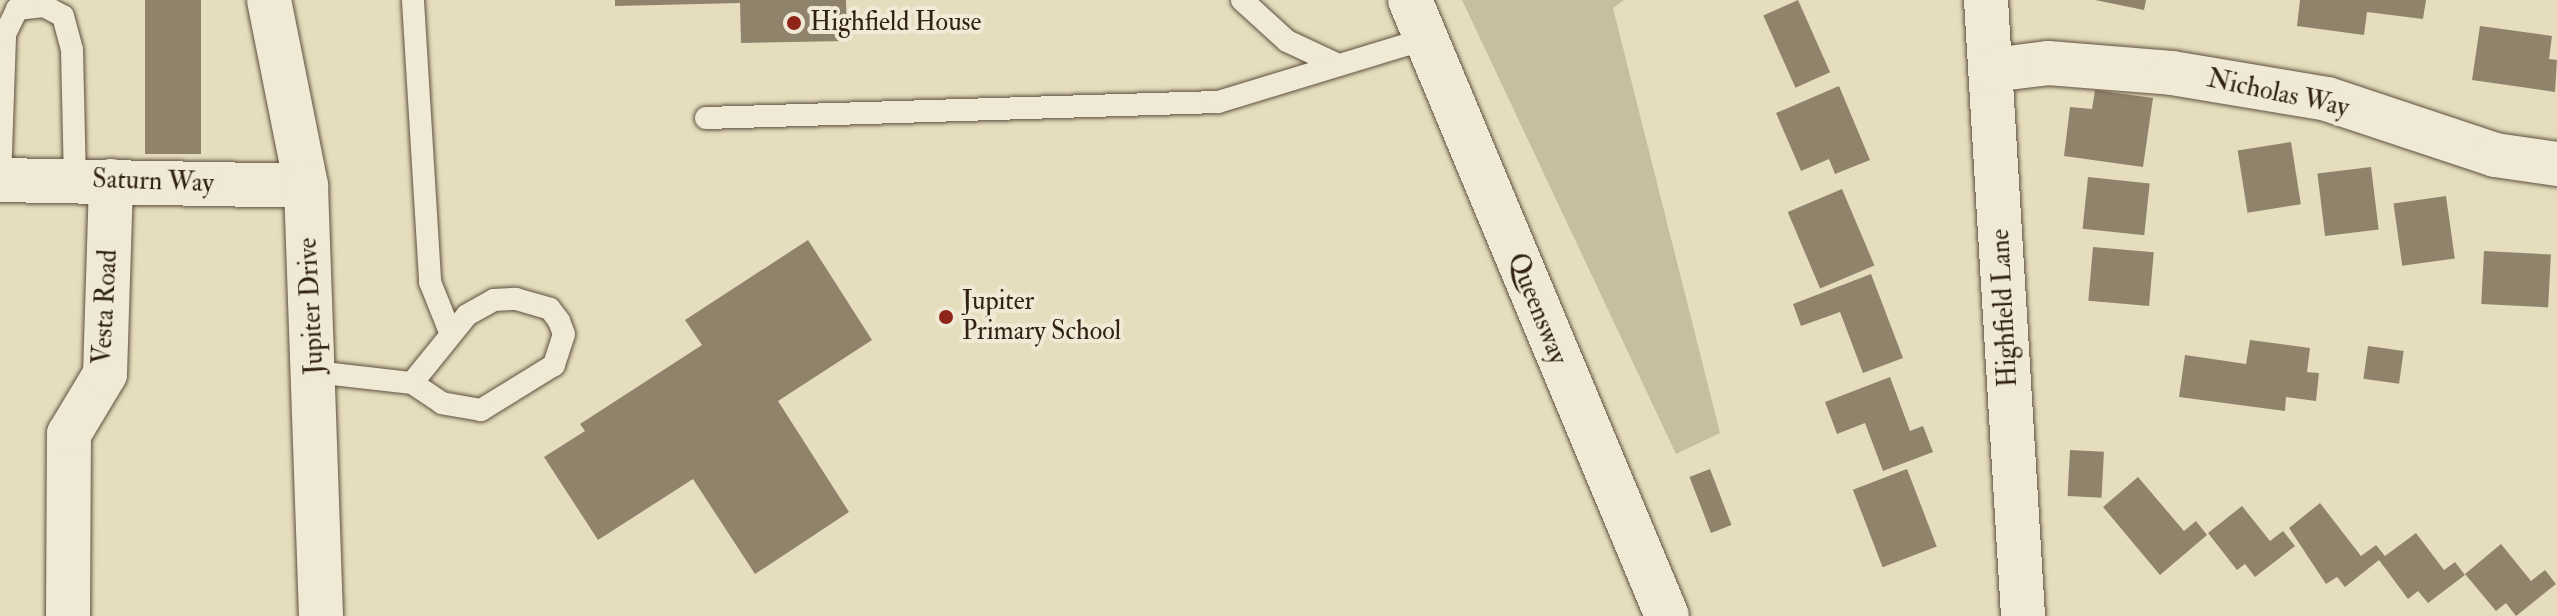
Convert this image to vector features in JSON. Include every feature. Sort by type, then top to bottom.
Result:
[{"type":"street","name":"Jupiter Drive","points":[[269,0],[306,186],[315,372],[321,616]]},
{"type":"street","name":"Highfield Lane","points":[[1986,0],[2023,616]]},
{"type":"street","name":"Queensway","points":[[1419,19],[1596,457],[1667,616]]},
{"type":"street","name":"Nicholas Way","points":[[1992,70],[2048,63],[2172,73],[2327,99],[2495,155],[2557,164]]},
{"type":"street","name":"Saturn Way","points":[[0,180],[306,186]]},
{"type":"street","name":"Vesta Road","points":[[68,616],[69,434],[105,374],[93,180]]},
{"type":"lane","points":[[1242,0],[1287,41],[1334,63]]},
{"type":"lane","points":[[413,1],[430,282],[450,332]]},
{"type":"lane","points":[[0,180],[5,34],[17,9],[44,6],[63,16],[72,50],[75,131],[93,180]]},
{"type":"lane","points":[[706,118],[1218,102],[1334,63],[1419,19]]},
{"type":"lane","points":[[315,372],[412,383],[451,407],[481,410],[554,365],[564,334],[550,309],[516,299],[494,300],[450,332],[412,383]]},
{"type":"shaded area","points":[[1462,0],[1624,0],[1613,8],[1720,433],[1676,454]]},
{"type":"building","points":[[145,0],[201,0],[201,154],[145,154]]},
{"type":"building","name":"Highfield House","points":[[615,0],[846,0],[847,41],[741,43],[740,3],[615,6]]},
{"type":"building","points":[[1798,0],[1830,72],[1795,88],[1763,15]]},
{"type":"building","points":[[2095,0],[2146,0],[2144,10]]},
{"type":"building","points":[[2300,0],[2426,0],[2423,19],[2367,12],[2364,35],[2297,26]]},
{"type":"building","points":[[2480,26],[2552,36],[2549,59],[2557,60],[2555,92],[2472,80]]},
{"type":"building","points":[[1839,86],[1870,160],[1835,174],[1829,159],[1801,171],[1776,113]]},
{"type":"building","points":[[2095,90],[2153,98],[2143,167],[2064,156],[2070,107],[2092,109]]},
{"type":"building","points":[[2291,142],[2301,204],[2248,213],[2238,150]]},
{"type":"building","points":[[2371,167],[2379,230],[2325,236],[2317,174]]},
{"type":"building","points":[[2088,177],[2150,183],[2144,235],[2083,229]]},
{"type":"building","points":[[1842,189],[1874,265],[1820,288],[1788,212]]},
{"type":"building","points":[[2446,196],[2455,258],[2402,266],[2394,203]]},
{"type":"building","points":[[808,240],[872,340],[778,401],[849,512],[755,574],[693,479],[598,540],[544,457],[585,431],[580,424],[702,345],[685,320]]},
{"type":"building","points":[[2093,247],[2154,252],[2149,306],[2088,301]]},
{"type":"building","points":[[2484,251],[2551,255],[2548,307],[2481,304]]},
{"type":"building","points":[[1871,274],[1903,358],[1863,373],[1840,312],[1801,326],[1793,304]]},
{"type":"building","points":[[2250,340],[2310,348],[2307,372],[2319,373],[2316,401],[2286,397],[2285,411],[2179,397],[2185,355],[2246,364]]},
{"type":"building","points":[[2368,346],[2404,351],[2399,384],[2363,379]]},
{"type":"building","points":[[1890,377],[1910,431],[1923,426],[1933,452],[1883,471],[1865,423],[1837,434],[1825,402]]},
{"type":"building","points":[[2070,450],[2104,452],[2102,498],[2068,496]]},
{"type":"building","points":[[1710,469],[1732,525],[1711,533],[1689,477]]},
{"type":"building","points":[[1907,469],[1937,546],[1883,567],[1853,490]]},
{"type":"building","points":[[2138,477],[2184,531],[2196,521],[2207,535],[2160,575],[2103,507]]},
{"type":"building","points":[[2320,503],[2361,556],[2376,545],[2385,556],[2416,533],[2444,570],[2455,562],[2465,575],[2428,603],[2418,591],[2408,599],[2379,560],[2345,587],[2337,577],[2326,584],[2289,528]]},
{"type":"building","points":[[2242,506],[2270,541],[2283,531],[2295,546],[2255,577],[2245,564],[2237,570],[2208,533]]},
{"type":"building","points":[[2501,544],[2531,581],[2545,570],[2556,584],[2516,616],[2506,603],[2496,611],[2465,574]]},
{"type":"place","name":"Highfield House","points":[[794,23]]},
{"type":"place","name":"Jupiter Primary School","points":[[946,317]]}]
